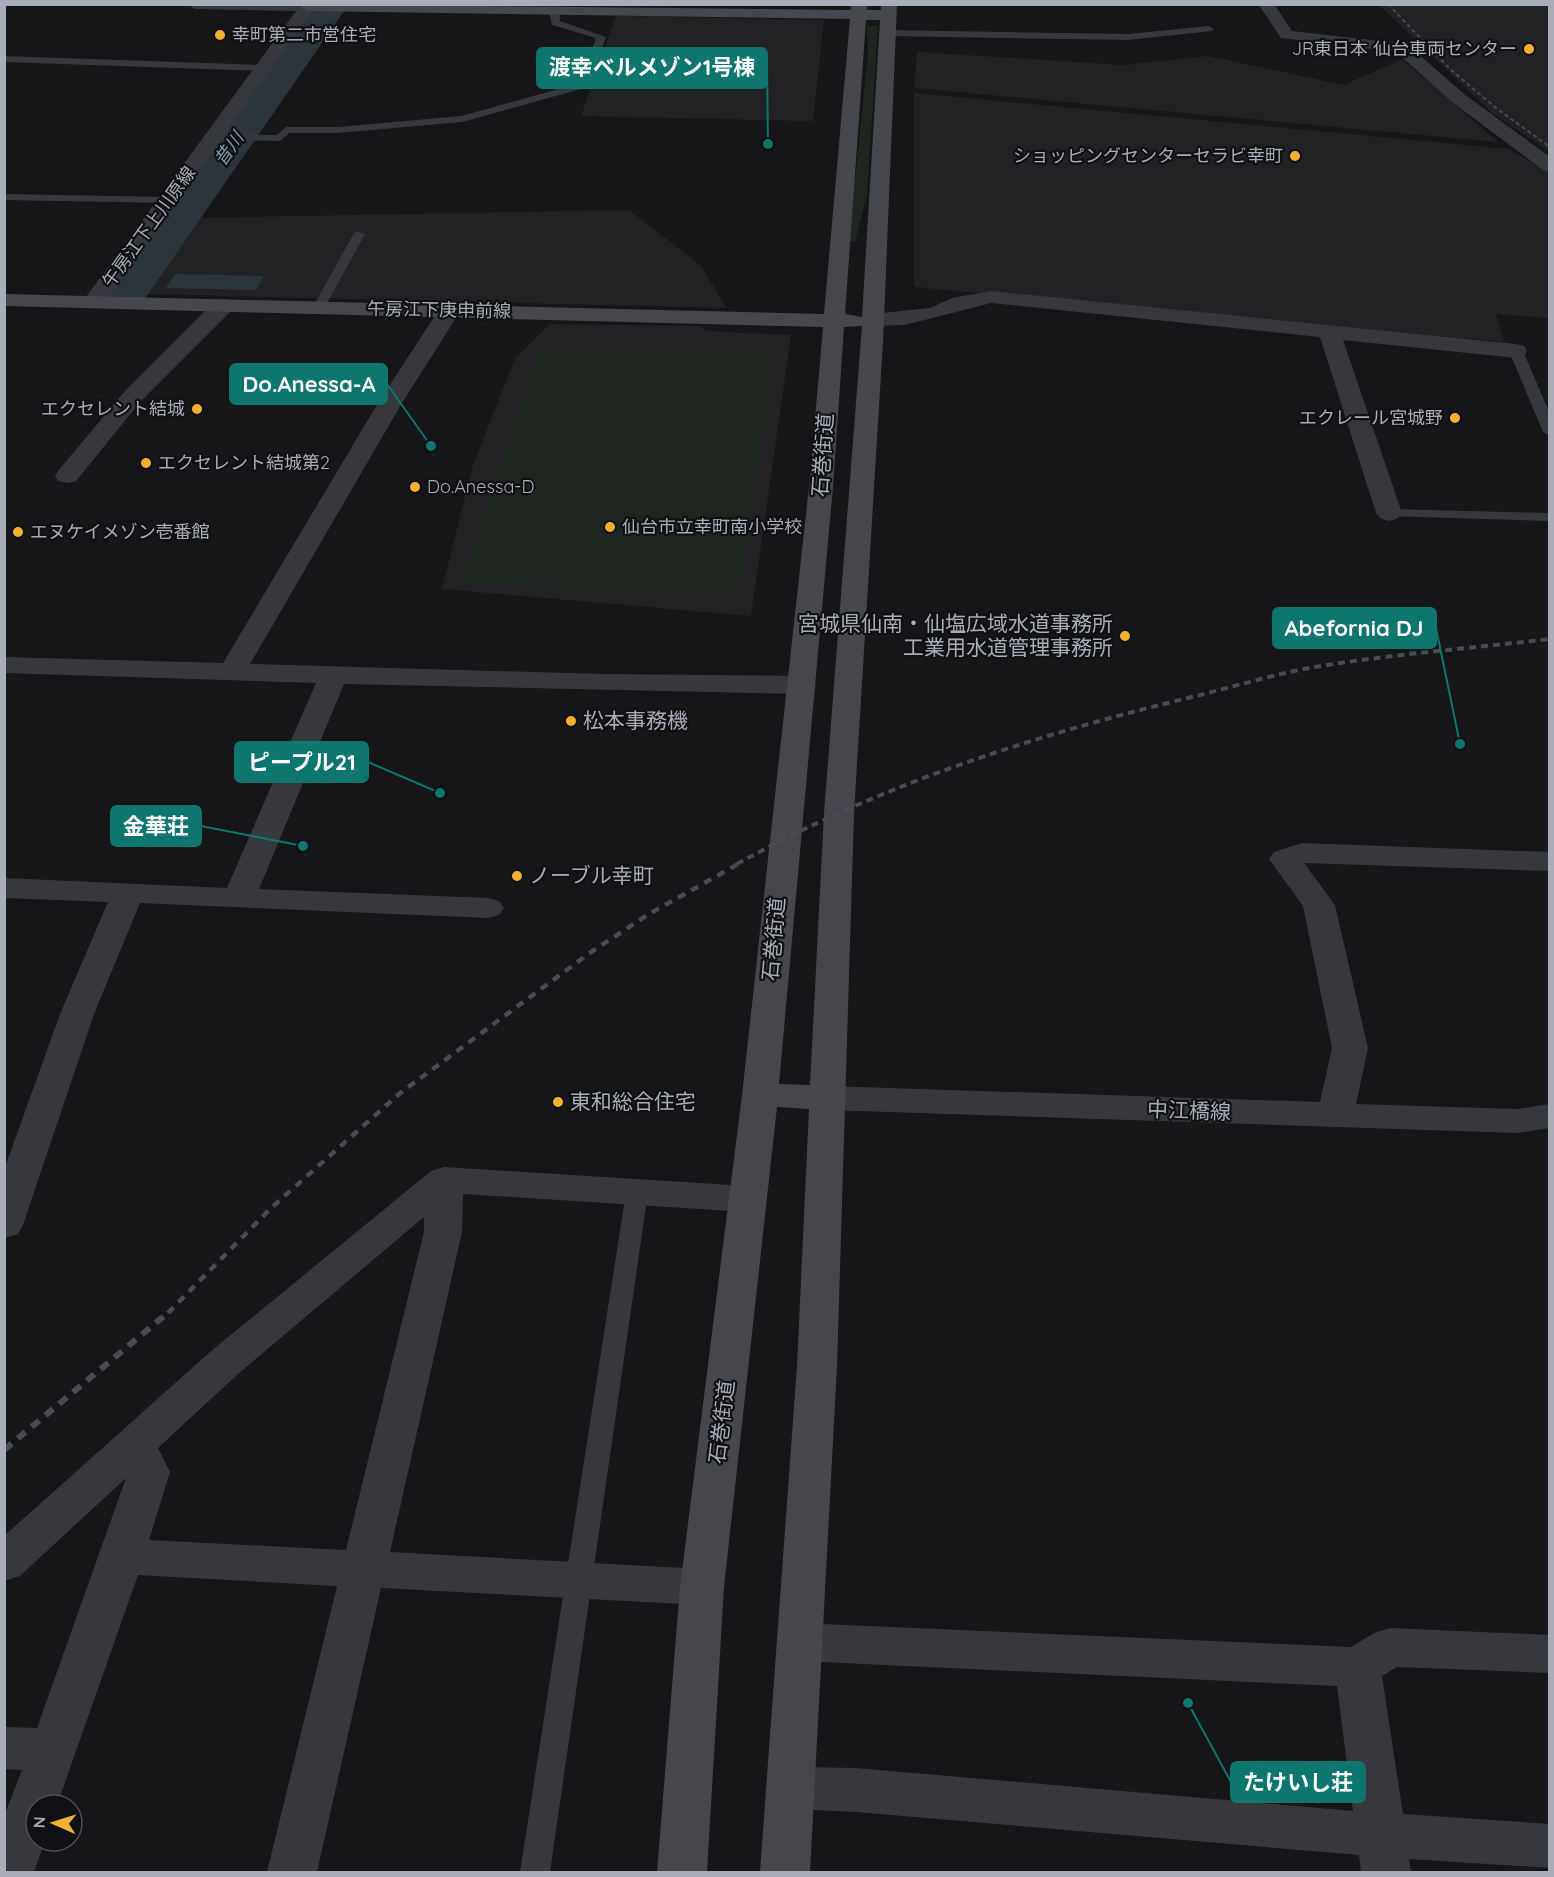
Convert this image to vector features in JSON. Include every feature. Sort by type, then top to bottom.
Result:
[{"type":"street","points":[[195,4],[555,10],[606,7],[859,10],[888,18]]},
{"type":"street","points":[[1266,4],[1287,35],[1401,48],[1458,98],[1550,166]]},
{"type":"street","name":"午房江下上川原線","points":[[94,302],[169,200],[221,137],[264,68],[320,6]]},
{"type":"street","name":"石巻街道","points":[[682,1872],[702,1587],[760,1095],[781,863],[802,685],[821,487],[859,10]]},
{"type":"street","name":"石巻街道","points":[[785,1872],[818,1366],[839,813],[873,321],[888,18]]},
{"type":"street","points":[[873,321],[905,319],[936,313],[960,303],[991,297],[1516,351]]},
{"type":"street","name":"午房江下庚申前線","points":[[4,300],[873,321]]},
{"type":"street","points":[[67,476],[133,396],[224,305]]},
{"type":"street","points":[[232,671],[390,403],[450,310]]},
{"type":"street","points":[[1329,331],[1389,513]]},
{"type":"street","points":[[4,665],[232,671],[333,677],[802,685]]},
{"type":"street","points":[[238,898],[333,677]]},
{"type":"street","points":[[1335,1116],[1350,1048],[1319,904],[1285,859],[1302,852],[1550,862]]},
{"type":"street","points":[[4,888],[488,908]]},
{"type":"street","points":[[4,1226],[77,1014],[128,894]]},
{"type":"street","points":[[760,1095],[828,1098]]},
{"type":"street","name":"中江橋線","points":[[828,1098],[1516,1121],[1550,1116]]},
{"type":"street","points":[[4,1563],[224,1363],[444,1180],[747,1199]]},
{"type":"street","points":[[292,1872],[443,1232],[444,1180]]},
{"type":"street","points":[[9,1872],[123,1556],[149,1472],[135,1445]]},
{"type":"street","points":[[123,1556],[702,1587]]},
{"type":"street","points":[[800,1642],[1358,1667],[1390,1647],[1550,1654]]},
{"type":"street","points":[[1358,1667],[1383,1854]]},
{"type":"street","points":[[4,1748],[53,1750]]},
{"type":"street","points":[[791,1788],[856,1790],[1383,1854],[1550,1846]]},
{"type":"lane","points":[[221,137],[280,138],[286,130],[338,130],[462,119],[584,85],[601,37],[555,23],[555,10]]},
{"type":"lane","points":[[888,18],[1128,37],[1209,29]]},
{"type":"lane","points":[[4,59],[264,68]]},
{"type":"lane","points":[[4,197],[169,200]]},
{"type":"lane","points":[[319,307],[359,234]]},
{"type":"lane","points":[[1516,351],[1550,432]]},
{"type":"lane","points":[[1389,513],[1550,517]]},
{"type":"lane","points":[[535,1872],[637,1192]]},
{"type":"shaded area","points":[[1379,5],[1549,5],[1549,151],[1492,113]]},
{"type":"shaded area","points":[[616,16],[824,20],[813,121],[581,116]]},
{"type":"shaded area","points":[[867,26],[878,26],[867,194],[855,242],[849,241],[868,55]]},
{"type":"shaded area","points":[[917,52],[1123,65],[1208,56],[1344,85],[1402,59],[1498,142],[914,88]]},
{"type":"shaded area","points":[[914,93],[1509,149],[1549,173],[1549,318],[1496,314],[1504,342],[914,287]]},
{"type":"shaded area","points":[[629,210],[700,265],[727,308],[140,294],[189,218]]},
{"type":"shaded area","points":[[175,274],[264,276],[256,290],[166,288]]},
{"type":"shaded area","name":"仙台市立幸町南小学校","points":[[550,324],[701,326],[706,331],[791,335],[751,616],[442,589],[473,465],[515,359]]},
{"type":"shaded area","name":"仙台市立幸町南小学校","points":[[539,349],[775,353],[739,594],[460,584]]},
{"type":"waterway","name":"昔川","points":[[126,293],[332,4]]},
{"type":"railway","points":[[1388,4],[1450,69],[1496,108],[1550,147]]},
{"type":"railway","points":[[737,864],[791,836],[902,786],[1075,728],[1315,667],[1550,639]]},
{"type":"railway","points":[[170,1311],[270,1209],[399,1094],[591,952],[649,914],[740,863]]},
{"type":"railway","points":[[4,1450],[170,1311]]},
{"type":"place","name":"幸町第二市営住宅","points":[[220,35]]},
{"type":"place","name":"JR東日本 仙台車両センター","points":[[1529,49]]},
{"type":"place","name":"渡幸ベルメゾン1号棟","points":[[768,144]]},
{"type":"place","name":"ショッピングセンターセラビ幸町","points":[[1295,156]]},
{"type":"place","name":"エクセレント結城","points":[[197,409]]},
{"type":"place","name":"エクレール宮城野","points":[[1455,418]]},
{"type":"place","name":"Do.Anessa-A","points":[[431,446]]},
{"type":"place","name":"エクセレント結城第2","points":[[146,463]]},
{"type":"place","name":"Do.Anessa-D","points":[[415,487]]},
{"type":"place","name":"仙台市立幸町南小学校","points":[[610,527]]},
{"type":"place","name":"エヌケイメゾン壱番館","points":[[18,532]]},
{"type":"place","name":"宮城県仙南・仙塩広域水道事務所 工業用水道管理事務所","points":[[1125,636]]},
{"type":"place","name":"松本事務機","points":[[571,721]]},
{"type":"place","name":"Abefornia DJ","points":[[1460,744]]},
{"type":"place","name":"ピープル21","points":[[440,793]]},
{"type":"place","name":"金華荘","points":[[303,846]]},
{"type":"place","name":"ノーブル幸町","points":[[517,876]]},
{"type":"place","name":"東和総合住宅","points":[[558,1102]]},
{"type":"place","name":"たけいし荘","points":[[1188,1703]]}]
